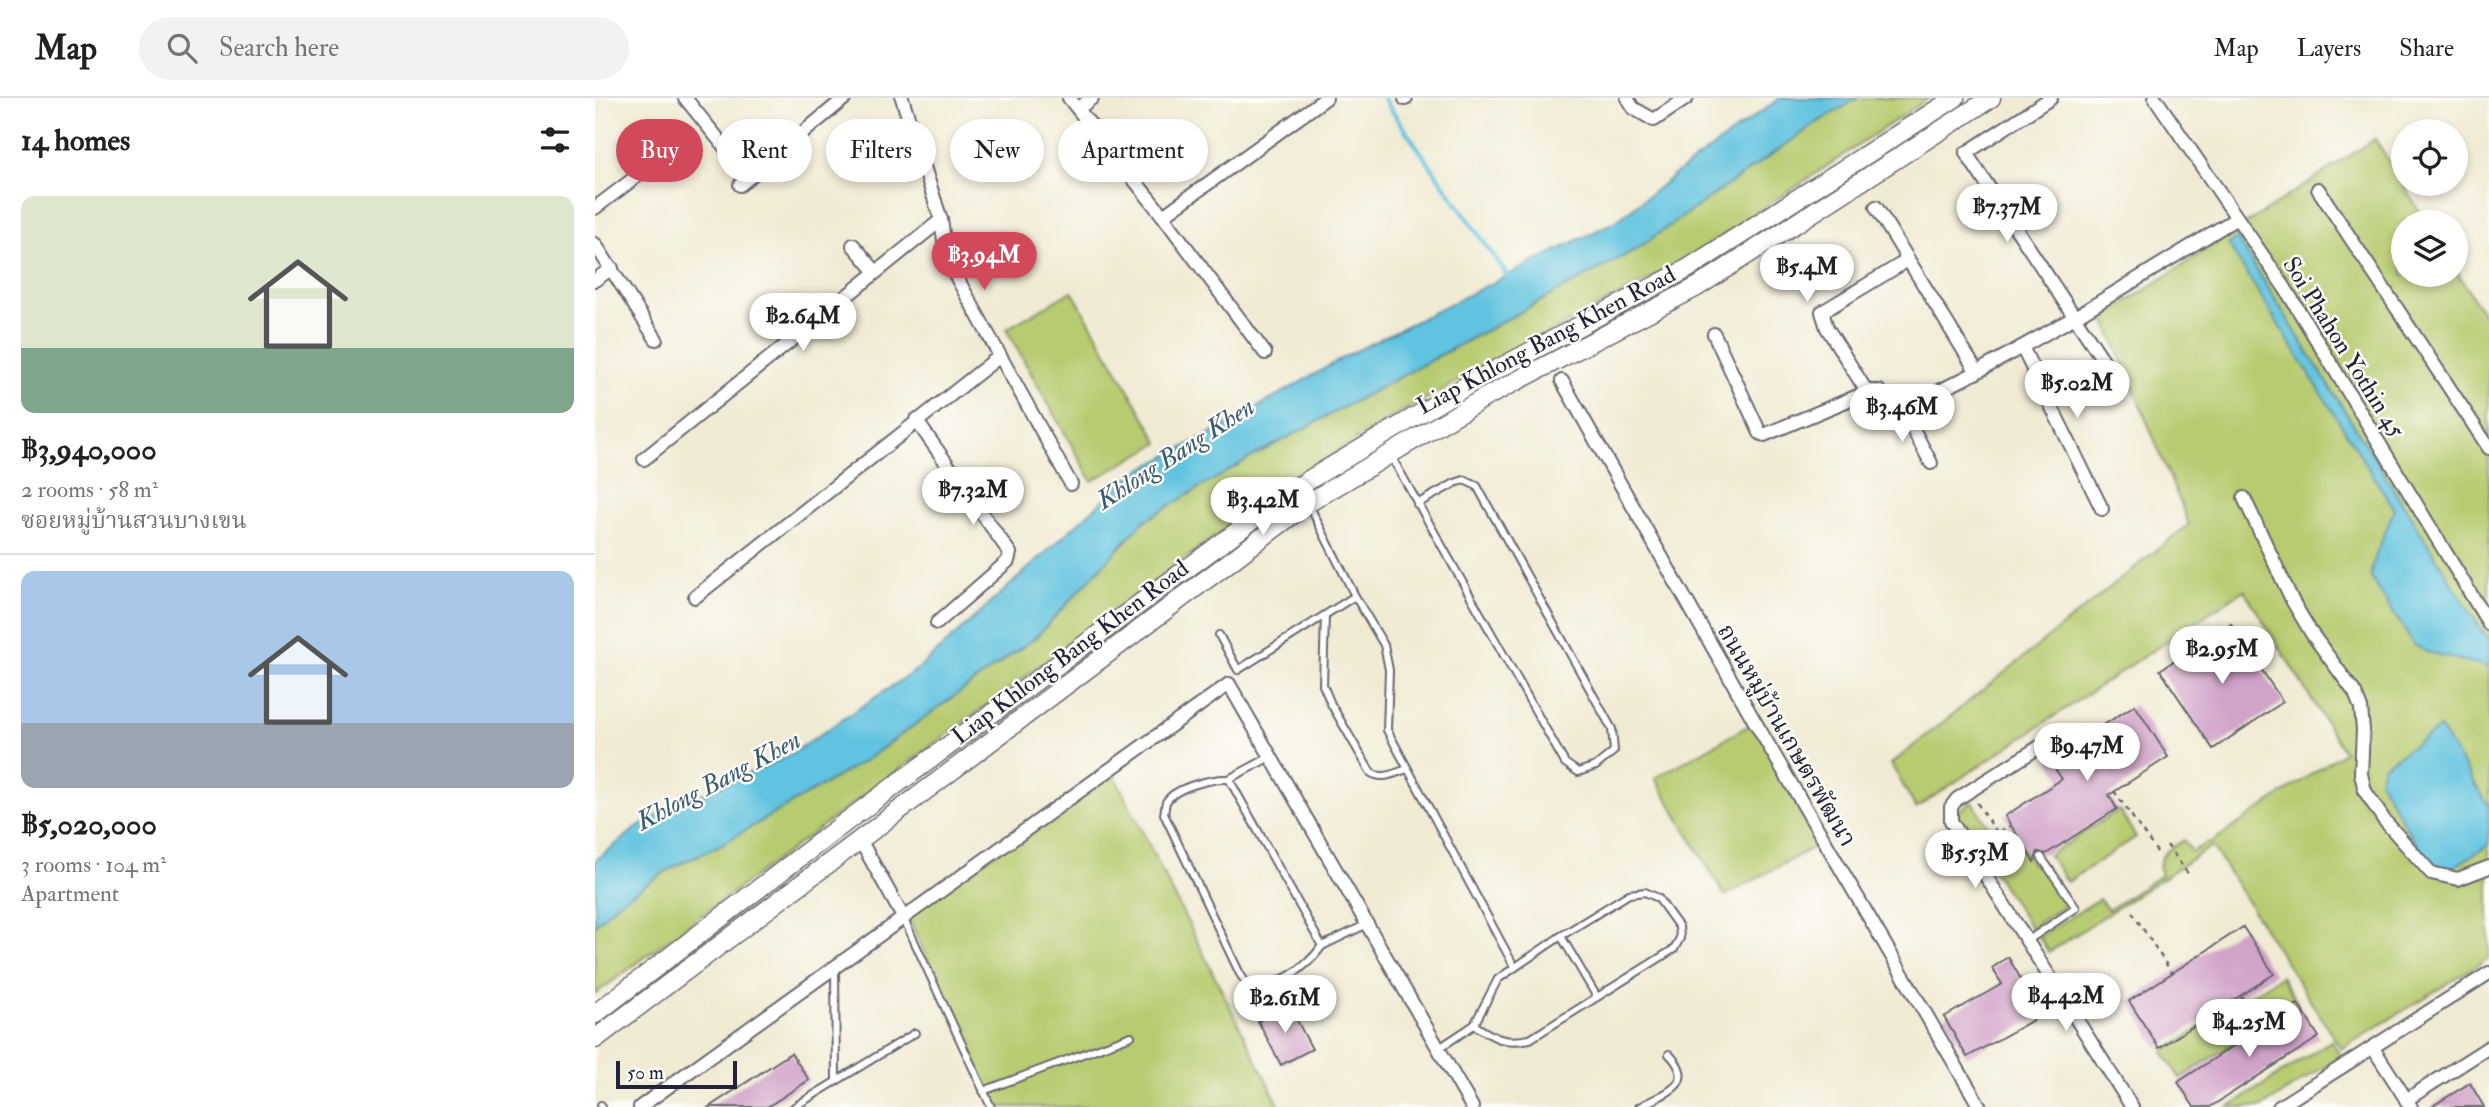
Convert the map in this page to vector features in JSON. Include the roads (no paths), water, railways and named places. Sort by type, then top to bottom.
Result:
[{"type":"main road","name":"Liap Khlong Bang Khen Road","points":[[595,1014],[847,821],[1297,487],[1473,382],[1687,269],[1955,98]]},
{"type":"main road","name":"Liap Khlong Bang Khen Road","points":[[595,1039],[1308,503],[1484,398],[1697,287],[1991,98]]},
{"type":"main road","points":[[1379,436],[1390,454]]},
{"type":"main road","points":[[847,821],[860,840]]},
{"type":"street","points":[[685,98],[717,138]]},
{"type":"street","points":[[740,185],[845,98]]},
{"type":"street","points":[[902,98],[941,220],[947,260],[1071,484]]},
{"type":"street","points":[[1069,98],[1163,216],[1265,353]]},
{"type":"street","points":[[1077,109],[1092,98]]},
{"type":"street","points":[[1163,216],[1326,98]]},
{"type":"street","points":[[1626,98],[1633,108],[1654,120],[1687,98]]},
{"type":"street","points":[[2051,98],[1966,153],[2111,372]]},
{"type":"street","name":"Soi Phahon Yothin 45","points":[[2155,98],[2285,288],[2489,624]]},
{"type":"street","points":[[595,208],[629,182]]},
{"type":"street","points":[[2318,189],[2489,448]]},
{"type":"street","points":[[1876,207],[1977,372]]},
{"type":"street","points":[[1714,334],[1760,433],[1764,435],[1867,392],[1879,391],[1894,411],[1903,410],[2075,317],[2237,218]]},
{"type":"street","points":[[644,459],[941,220]]},
{"type":"street","points":[[595,244],[656,339]]},
{"type":"street","points":[[853,245],[876,272]]},
{"type":"street","points":[[1867,392],[1827,328],[1822,312],[1907,260]]},
{"type":"street","points":[[595,280],[612,268]]},
{"type":"street","points":[[2022,347],[2102,509]]},
{"type":"street","points":[[695,597],[1000,356]]},
{"type":"street","name":"ถนนหมู่บ้านเกษตรพัฒนา","points":[[1562,381],[1755,722],[1980,1107]]},
{"type":"street","points":[[1903,410],[1931,463]]},
{"type":"street","points":[[916,420],[1010,553],[1008,561],[937,623]]},
{"type":"street","points":[[2243,498],[2293,602],[2312,634],[2355,693],[2361,708],[2363,730],[2360,747],[2361,774],[2365,791],[2384,820],[2431,873],[2458,879],[2489,867]]},
{"type":"street","points":[[640,1107],[1229,684],[1472,1107]]},
{"type":"street","points":[[2063,732],[1954,803],[1951,807],[1951,821],[2132,1107]]},
{"type":"street","points":[[860,840],[903,917]]},
{"type":"street","points":[[2279,1107],[2489,973]]},
{"type":"street","points":[[2377,1054],[2409,1104],[2489,1047]]},
{"type":"lane","points":[[1390,454],[1417,504],[1565,763],[1578,772],[1595,766],[1614,751],[1612,729],[1477,486],[1464,480],[1417,504]]},
{"type":"lane","points":[[1308,503],[1384,645],[1389,670],[1387,730],[1514,966]]},
{"type":"lane","points":[[1219,635],[1238,670],[1356,596]]},
{"type":"lane","points":[[1325,615],[1323,685],[1332,704],[1371,773],[1385,776],[1408,769]]},
{"type":"lane","points":[[1270,757],[1229,779],[1214,778],[1175,793],[1165,803],[1164,814],[1240,974],[1249,987],[1265,986],[1301,970],[1322,946],[1366,925]]},
{"type":"lane","points":[[1229,779],[1322,946]]},
{"type":"lane","points":[[2027,941],[2076,908],[2041,858]]},
{"type":"lane","points":[[1438,1049],[1474,1025],[1498,979],[1514,966],[1629,894],[1645,892],[1658,898],[1679,927],[1680,938],[1674,950],[1530,1039],[1512,1043],[1491,1036],[1474,1025]]},
{"type":"lane","points":[[903,917],[991,1107]]},
{"type":"lane","points":[[1561,936],[1597,997]]},
{"type":"lane","points":[[835,967],[836,1079]]},
{"type":"lane","points":[[794,1107],[915,1033]]},
{"type":"lane","points":[[983,1091],[1131,1036]]},
{"type":"lane","points":[[1639,1107],[1677,1086],[1682,1078],[1682,1070],[1669,1054]]},
{"type":"water","name":"Khlong Bang Khen","points":[[1780,98],[1858,98],[1815,124],[1635,250],[1253,456],[1144,521],[1036,637],[866,760],[720,845],[673,867],[616,904],[595,925],[595,861],[635,829],[666,810],[788,756],[919,668],[1132,474],[1218,430],[1348,355],[1618,220]]},
{"type":"water","points":[[2237,238],[2489,642],[2489,667],[2427,652],[2414,645],[2371,578],[2372,566],[2394,509],[2228,244]]},
{"type":"water","points":[[2440,728],[2489,807],[2489,845],[2452,868],[2429,867],[2379,780],[2383,766]]},
{"type":"waterway","points":[[1383,98],[1509,278]]}]
